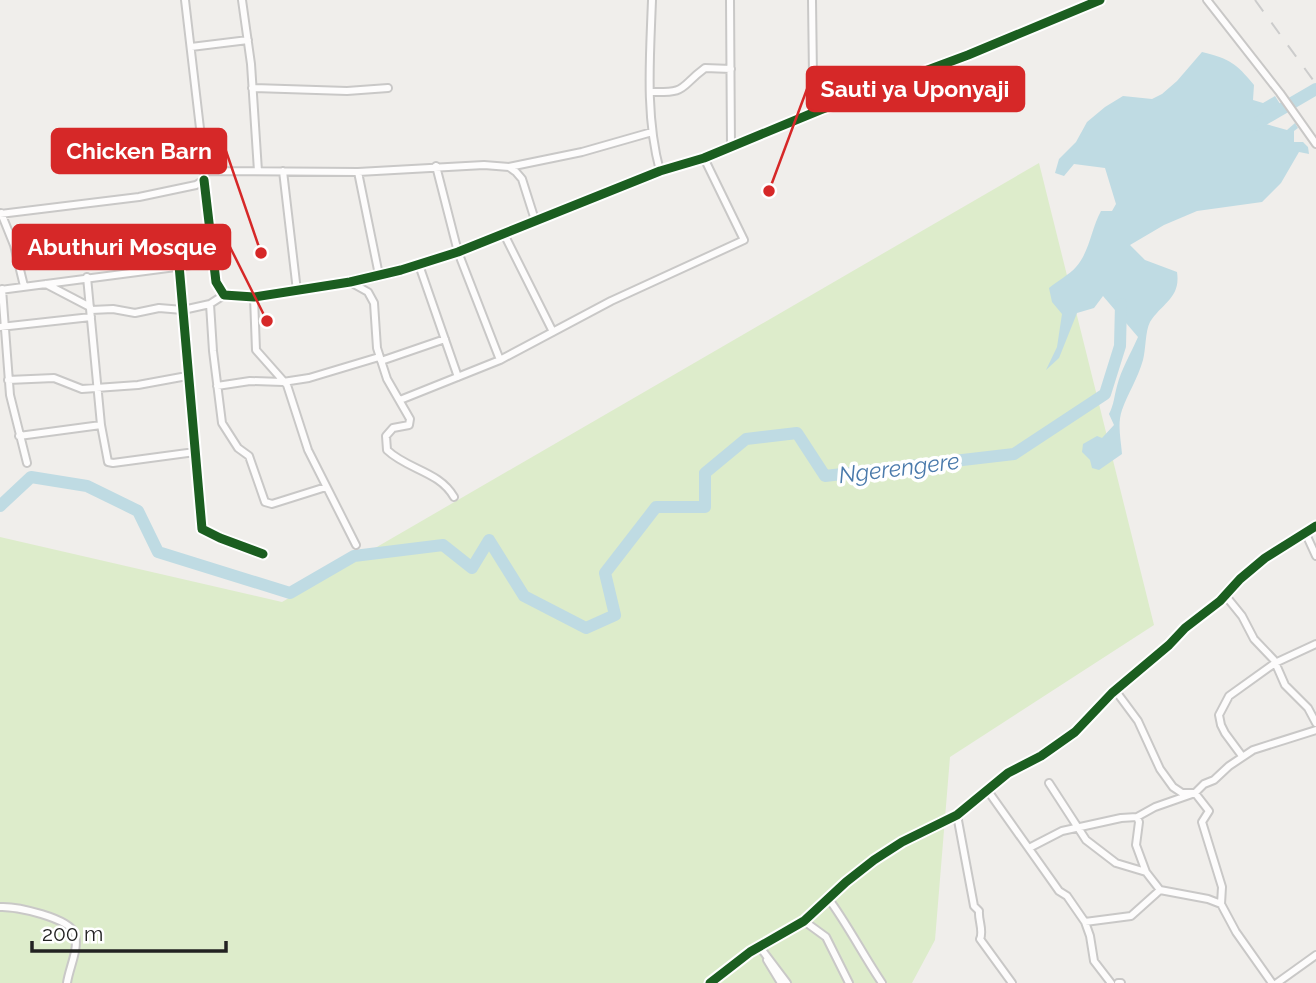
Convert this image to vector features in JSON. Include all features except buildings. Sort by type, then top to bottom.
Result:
[{"type":"street","points":[[185,0],[217,287],[224,295]]},
{"type":"street","points":[[242,0],[248,40],[258,171]]},
{"type":"street","points":[[652,0],[650,92],[652,132],[660,171]]},
{"type":"street","points":[[730,0],[731,147]]},
{"type":"street","points":[[812,0],[813,76],[820,110]]},
{"type":"street","points":[[3,326],[113,309],[135,313],[159,308],[183,310],[210,304],[224,295],[254,297],[297,291],[350,282],[419,265],[660,171],[704,158],[820,110],[968,55],[1100,0]]},
{"type":"street","points":[[1207,0],[1316,144]]},
{"type":"street","points":[[191,47],[248,40]]},
{"type":"street","points":[[650,92],[684,89],[705,68],[731,69]]},
{"type":"street","points":[[252,89],[347,91],[388,88]]},
{"type":"street","points":[[205,171],[358,172],[436,166],[509,167],[582,152],[652,132]]},
{"type":"street","points":[[400,400],[500,360],[611,301],[744,240],[704,158]]},
{"type":"street","points":[[436,166],[458,252],[500,360]]},
{"type":"street","points":[[509,167],[522,179],[535,219]]},
{"type":"street","points":[[284,171],[297,291]]},
{"type":"street","points":[[358,172],[379,275]]},
{"type":"street","points":[[24,285],[14,245],[1,214],[139,197],[196,185],[204,180]]},
{"type":"street","points":[[504,234],[554,332]]},
{"type":"street","points":[[27,463],[8,380],[1,289],[214,262]]},
{"type":"street","points":[[179,265],[202,528],[262,554]]},
{"type":"street","points":[[419,265],[458,377]]},
{"type":"street","points":[[88,277],[101,425],[107,459],[111,463],[195,452]]},
{"type":"street","points":[[350,282],[368,292],[374,303],[380,359],[387,379],[411,423],[393,428],[388,433],[385,441],[387,450],[440,479],[454,497]]},
{"type":"street","points":[[44,283],[91,311]]},
{"type":"street","points":[[254,297],[256,350],[287,386],[308,450],[356,545]]},
{"type":"street","points":[[210,304],[222,423],[237,448],[249,456],[265,502],[272,504],[326,487]]},
{"type":"street","points":[[218,386],[250,380],[283,382],[309,378],[445,339]]},
{"type":"street","points":[[8,380],[54,378],[76,389],[99,389],[187,376]]},
{"type":"street","points":[[19,436],[101,425]]},
{"type":"street","points":[[710,983],[759,946],[804,921],[874,860],[902,842],[957,815],[1008,774],[1041,756],[1075,732],[1115,690],[1265,558],[1316,526]]},
{"type":"street","points":[[1305,532],[1316,556]]},
{"type":"street","points":[[1225,595],[1242,616],[1254,639],[1275,663],[1284,685],[1308,708],[1316,723]]},
{"type":"street","points":[[1242,756],[1225,733],[1219,715],[1230,696],[1275,663],[1316,644]]},
{"type":"street","points":[[1115,690],[1139,721],[1160,769],[1172,787],[1182,793],[1195,793]]},
{"type":"street","points":[[1031,848],[1062,831],[1137,817],[1155,807],[1195,793],[1253,750],[1316,730]]},
{"type":"street","points":[[1049,783],[1086,840],[1116,863],[1146,872]]},
{"type":"street","points":[[988,791],[1013,829],[1031,848],[1059,891],[1067,896],[1085,922],[1094,961],[1111,983]]},
{"type":"street","points":[[1195,793],[1209,811],[1202,822],[1222,887],[1220,904]]},
{"type":"street","points":[[957,815],[974,906],[979,911],[982,932],[980,939],[1012,983]]},
{"type":"street","points":[[1137,817],[1139,822],[1136,845],[1146,872],[1160,890],[1208,899],[1220,904],[1242,941],[1275,983],[1316,955]]},
{"type":"street","points":[[1085,922],[1131,916],[1160,890]]},
{"type":"street","points":[[828,898],[844,919],[860,951],[882,983]]},
{"type":"street","points":[[0,907],[14,906],[64,923],[72,929],[75,933],[75,948],[67,983]]},
{"type":"street","points":[[804,921],[826,937],[849,983]]},
{"type":"street","points":[[759,946],[781,983]]},
{"type":"street","points":[[759,946],[787,983]]},
{"type":"green space","points":[[1039,163],[1154,625],[950,757],[935,940],[912,983],[0,983],[0,537],[282,602]]},
{"type":"water","points":[[1202,52],[1232,63],[1242,72],[1254,85],[1253,100],[1263,103],[1275,96],[1282,107],[1267,115],[1266,124],[1287,130],[1295,123],[1298,128],[1294,131],[1294,142],[1303,142],[1308,147],[1309,154],[1299,152],[1281,183],[1262,202],[1197,211],[1164,225],[1130,245],[1145,260],[1177,272],[1177,281],[1170,300],[1148,326],[1143,360],[1121,415],[1122,454],[1099,470],[1092,468],[1090,460],[1082,452],[1083,444],[1097,436],[1102,438],[1114,425],[1109,414],[1121,374],[1138,337],[1103,296],[1094,308],[1077,313],[1059,358],[1046,370],[1057,347],[1062,314],[1052,302],[1049,288],[1076,267],[1101,211],[1112,211],[1116,204],[1105,168],[1074,164],[1064,176],[1055,173],[1059,159],[1076,142],[1087,122],[1105,107],[1123,96],[1152,99],[1162,94]]},
{"type":"waterway","name":"Ngerengere","points":[[1254,125],[1316,89]]},
{"type":"waterway","name":"Ngerengere","points":[[0,506],[31,477],[87,486],[138,511],[158,552],[290,593],[354,556],[443,545],[472,568],[489,540],[524,596],[586,628],[615,615],[605,573],[656,507],[705,507],[705,473],[746,439],[797,433],[825,476],[1014,454],[1105,394],[1120,346],[1121,304]]},
{"type":"railway","points":[[1255,0],[1316,84]]},
{"type":"cycle path","points":[[204,180],[216,282],[224,295],[254,297],[350,282],[458,252],[660,171],[704,158],[820,110],[968,55],[1100,0]]},
{"type":"cycle path","points":[[179,265],[202,529],[263,554]]},
{"type":"cycle path","points":[[710,983],[750,952],[804,921],[874,860],[902,842],[957,815],[1008,773],[1041,756],[1075,732],[1112,693],[1185,628],[1220,601],[1240,579],[1265,558],[1316,526]]},
{"type":"place","name":"Sauti ya Uponyaji","points":[[769,191]]},
{"type":"place","name":"Chicken Barn","points":[[261,253]]},
{"type":"place","name":"Abuthuri Mosque","points":[[267,321]]}]
